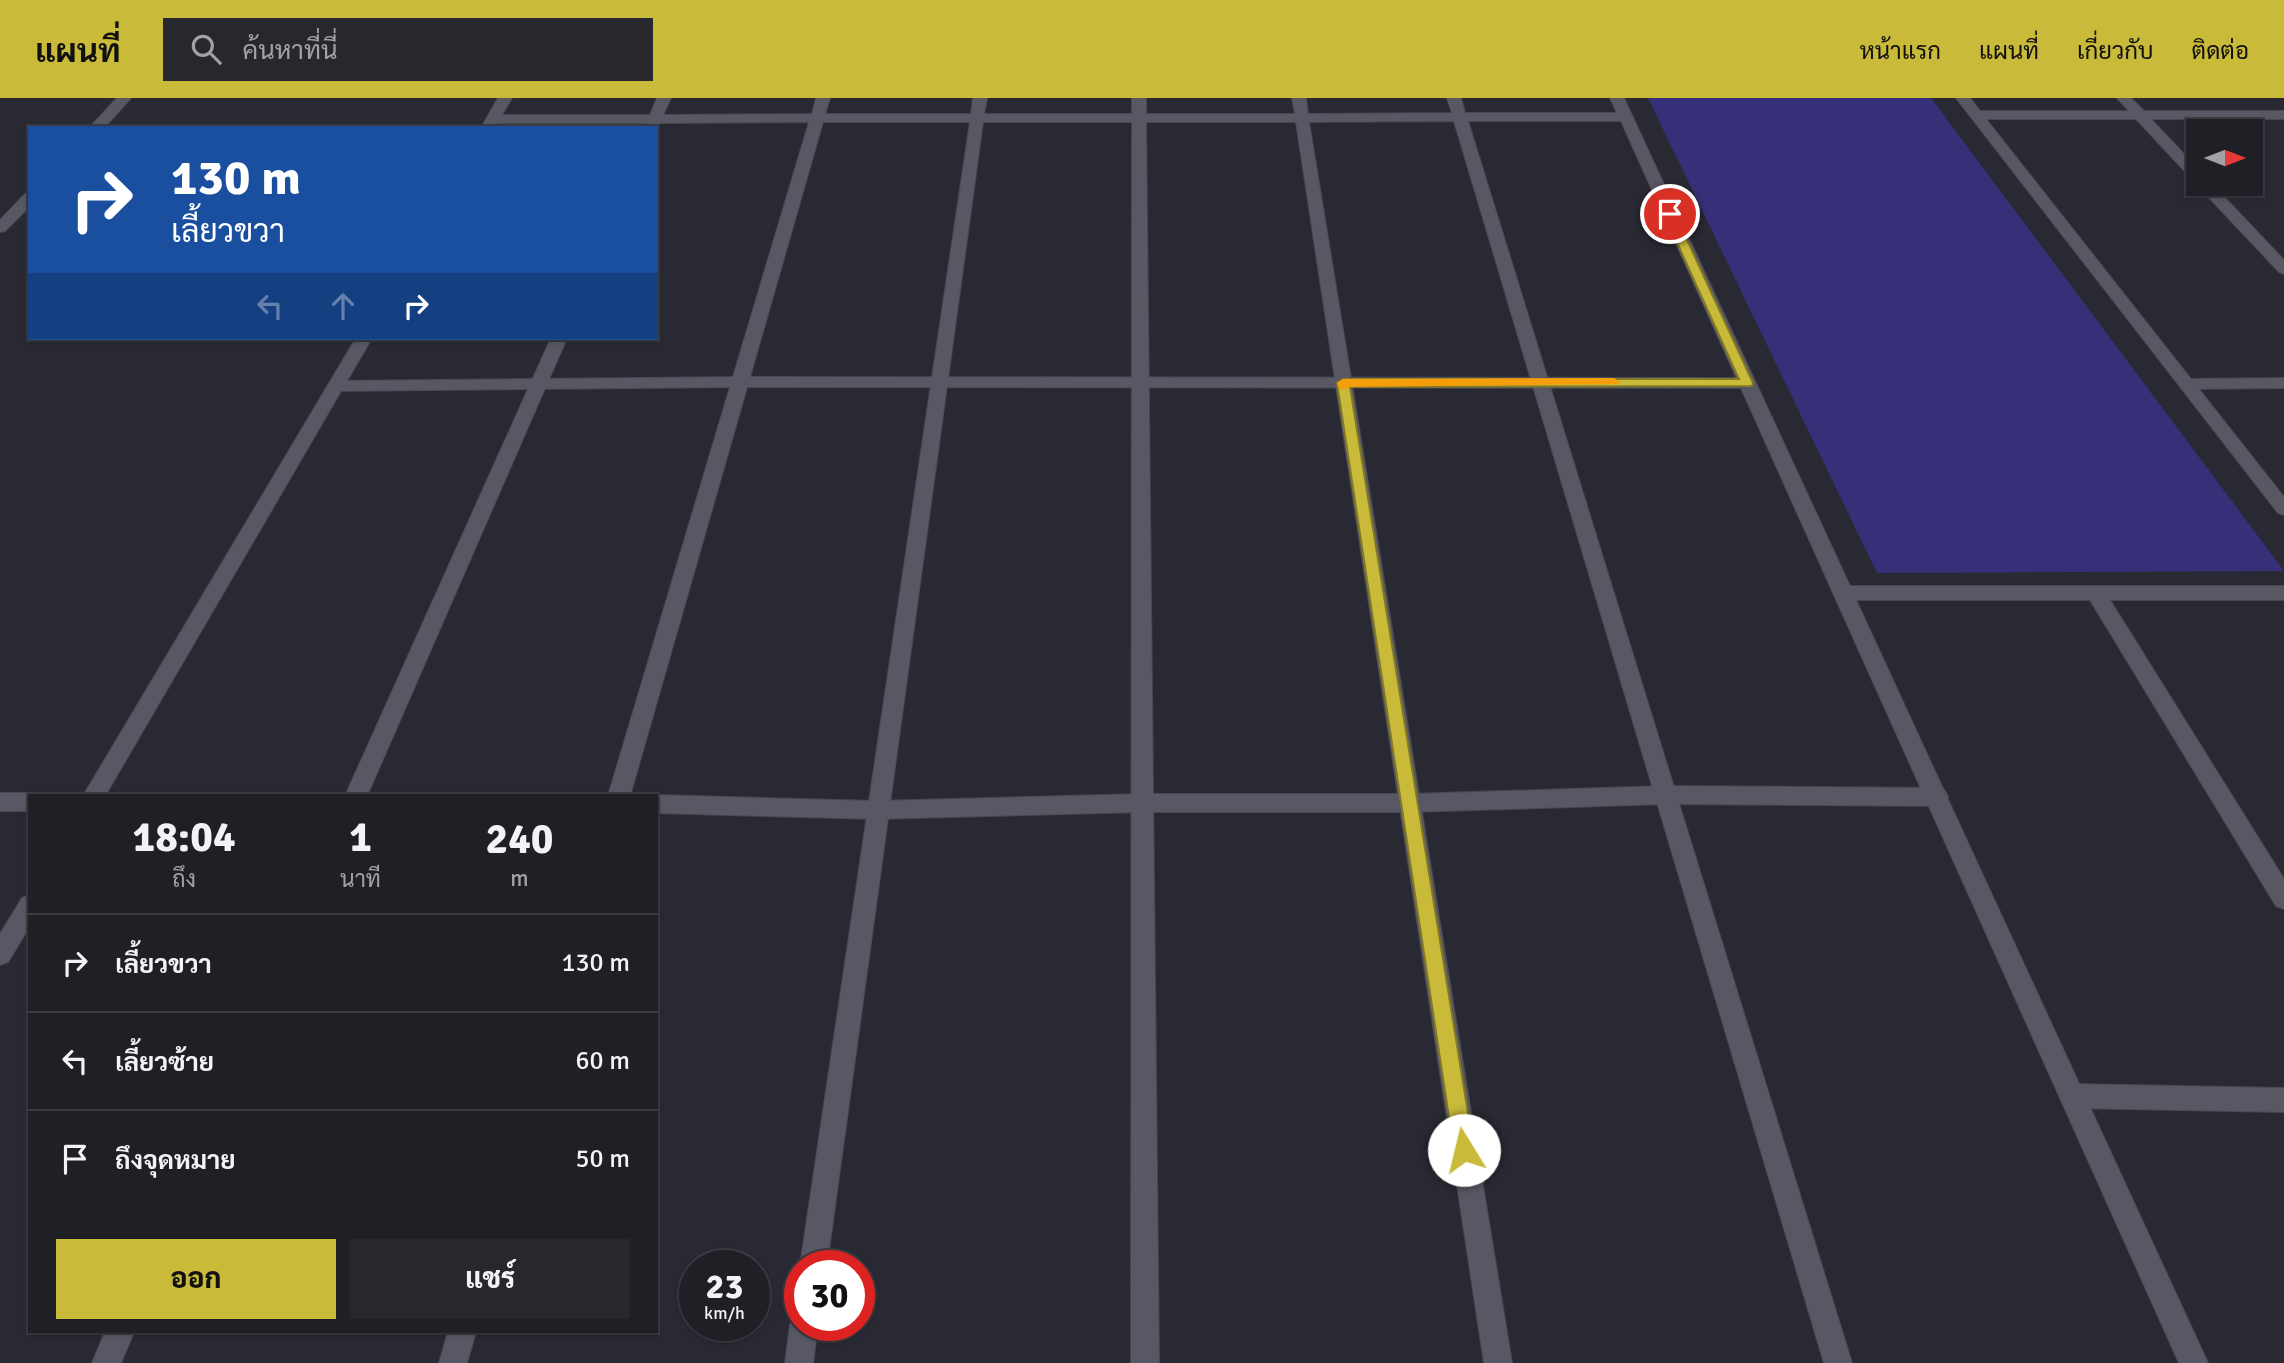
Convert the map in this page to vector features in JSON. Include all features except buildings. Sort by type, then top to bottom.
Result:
[{"type":"street","points":[[98,126],[124,98]]},
{"type":"street","points":[[490,124],[505,98]]},
{"type":"street","points":[[653,123],[664,98]]},
{"type":"street","points":[[620,794],[823,98]]},
{"type":"street","points":[[1963,98],[2284,509]]},
{"type":"street","points":[[2124,98],[2186,164]]},
{"type":"street","points":[[490,124],[817,119],[979,108],[1621,107],[2194,1363]]},
{"type":"street","points":[[815,1250],[979,108]]},
{"type":"street","points":[[1139,108],[1145,1363]]},
{"type":"street","points":[[1300,108],[1498,1363]]},
{"type":"street","points":[[1457,108],[1838,1363]]},
{"type":"street","points":[[1976,115],[2284,114]]},
{"type":"street","points":[[2215,196],[2284,269]]},
{"type":"street","points":[[0,228],[28,199]]},
{"type":"street","points":[[95,794],[363,340]]},
{"type":"street","points":[[357,794],[558,340]]},
{"type":"street","points":[[335,386],[740,382],[1747,383]]},
{"type":"street","points":[[2186,384],[2284,383]]},
{"type":"street","points":[[1843,593],[2284,593]]},
{"type":"street","points":[[2096,593],[2284,899]]},
{"type":"street","points":[[658,804],[877,810],[1143,803],[1410,803],[1666,795],[1937,797]]},
{"type":"street","points":[[0,802],[28,802]]},
{"type":"street","points":[[0,955],[28,908]]},
{"type":"street","points":[[2072,1096],[2284,1101]]},
{"type":"street","points":[[106,1363],[120,1333]]},
{"type":"street","points":[[453,1363],[462,1333]]},
{"type":"street","points":[[799,1363],[802,1341]]},
{"type":"shaded area","points":[[1648,98],[1931,98],[2284,571],[1877,573]]},
{"type":"slow traffic","points":[[1344,386],[1343,383],[1614,382]]},
{"type":"route","points":[[1464,1150],[1343,383],[1747,383],[1670,214]]}]
